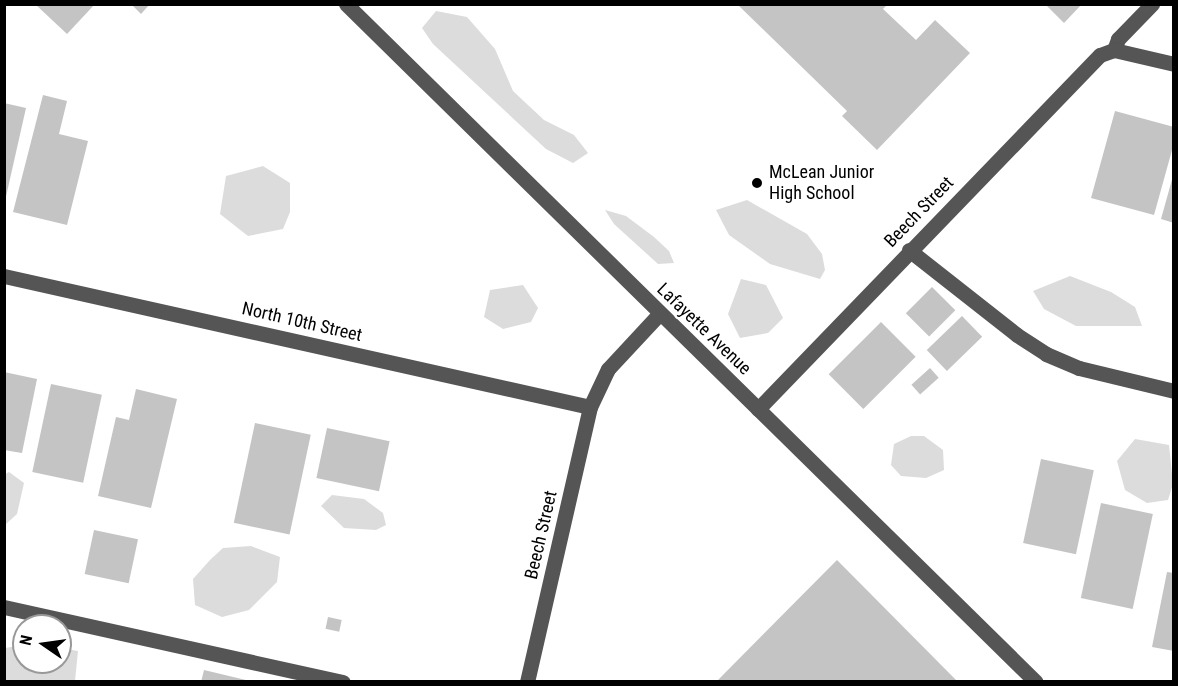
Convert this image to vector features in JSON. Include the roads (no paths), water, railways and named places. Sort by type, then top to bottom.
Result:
[{"type":"street","name":"Lafayette Avenue","points":[[346,4],[1036,681]]},
{"type":"street","points":[[1152,4],[1118,39],[1114,50],[1173,64]]},
{"type":"street","name":"Beech Street","points":[[758,409],[1090,64],[1100,55],[1114,50]]},
{"type":"street","points":[[909,250],[1017,335],[1046,354],[1079,368],[1173,391]]},
{"type":"street","name":"North 10th Street","points":[[4,276],[590,407]]},
{"type":"street","name":"Beech Street","points":[[528,681],[590,407],[608,369],[660,313]]},
{"type":"street","points":[[4,607],[343,681]]},
{"type":"place","name":"McLean Junior High School","points":[[757,183]]}]
